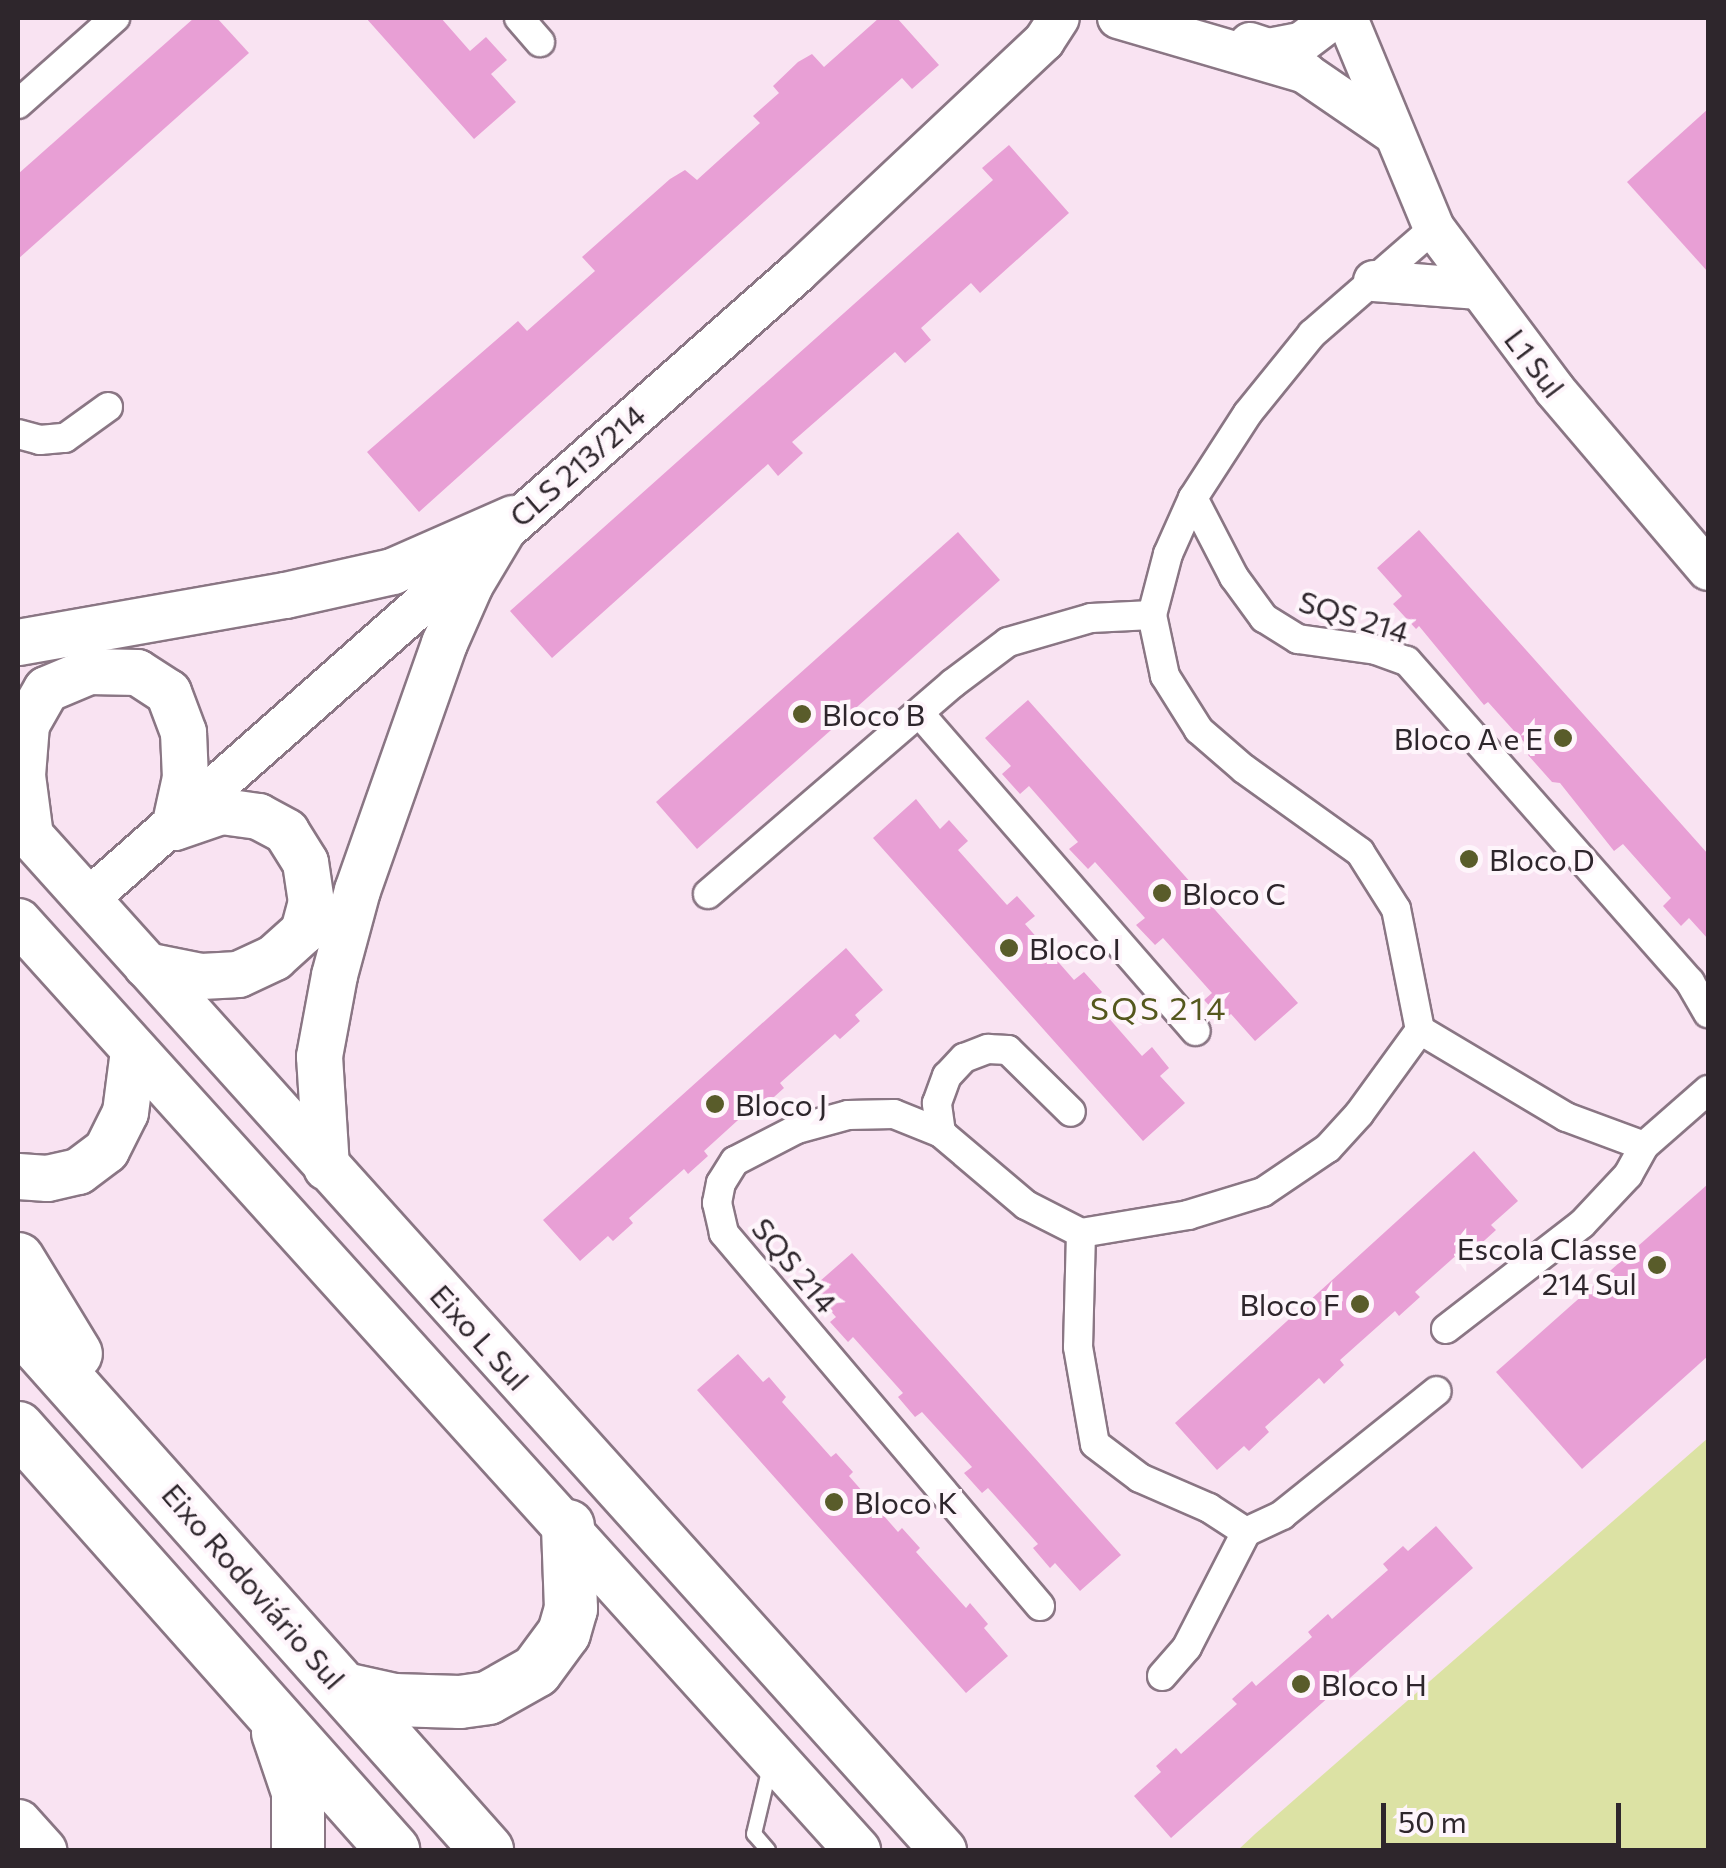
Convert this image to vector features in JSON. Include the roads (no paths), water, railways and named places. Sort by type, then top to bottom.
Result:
[{"type":"highway","points":[[18,1259],[137,1453]]},
{"type":"highway","name":"Eixo Rodoviário Sul","points":[[18,1324],[487,1850]]},
{"type":"highway","points":[[18,1428],[393,1850]]},
{"type":"highway","points":[[18,1447],[81,1499]]},
{"type":"highway","points":[[344,1689],[394,1700],[460,1702],[488,1698],[536,1671],[564,1633],[572,1609],[568,1526]]},
{"type":"highway","points":[[271,1713],[298,1792],[298,1850]]},
{"type":"main road","points":[[18,642],[286,596],[392,570],[510,523]]},
{"type":"main road","points":[[326,1167],[319,1056],[343,941],[444,643],[470,584],[510,523]]},
{"type":"main road","points":[[24,829],[22,775],[26,724],[46,689],[89,671],[137,672],[168,692],[182,732],[185,777],[174,827]]},
{"type":"main road","points":[[146,964],[201,976],[238,974],[274,957],[303,931],[311,902],[304,862],[286,831],[258,816],[222,810],[174,827]]},
{"type":"main road","name":"Eixo L Sul","points":[[24,829],[944,1850]]},
{"type":"main road","name":"Eixo L Sul","points":[[20,943],[133,1050],[568,1526],[857,1850]]},
{"type":"main road","points":[[18,1176],[47,1178],[78,1171],[106,1150],[125,1112],[133,1050]]},
{"type":"main road","points":[[18,1822],[43,1850]]},
{"type":"street","points":[[18,104],[115,18]]},
{"type":"street","points":[[518,18],[540,42]]},
{"type":"street","name":"CLS 213/214","points":[[106,884],[797,273],[1051,29],[1108,18]]},
{"type":"street","points":[[1118,18],[1306,73]]},
{"type":"street","points":[[1192,18],[1269,50],[1394,134]]},
{"type":"street","points":[[1269,50],[1301,44],[1328,18]]},
{"type":"street","name":"L1 Sul","points":[[1347,18],[1434,228],[1554,390],[1708,570]]},
{"type":"street","points":[[1246,1532],[1209,1508],[1140,1478],[1095,1444],[1078,1347],[1081,1232],[1188,1215],[1263,1192],[1328,1148],[1359,1114],[1420,1030],[1396,908],[1360,852],[1244,769],[1199,730],[1166,676],[1152,615],[1168,554],[1193,498],[1248,413],[1312,334],[1434,228]]},
{"type":"street","points":[[1374,281],[1480,289]]},
{"type":"street","points":[[18,434],[40,440],[65,438],[108,407]]},
{"type":"street","name":"SQS 214","points":[[1193,498],[1234,576],[1264,618],[1298,639],[1376,650],[1407,661],[1690,982],[1708,1013]]},
{"type":"street","points":[[708,894],[1008,642],[1091,618],[1152,615]]},
{"type":"street","points":[[920,714],[1196,1030]]},
{"type":"street","points":[[1420,1030],[1566,1117],[1644,1146]]},
{"type":"street","points":[[941,1133],[937,1103],[947,1076],[964,1058],[988,1049],[1008,1050],[1071,1112]]},
{"type":"street","points":[[1446,1329],[1604,1205],[1644,1146],[1708,1090]]},
{"type":"street","name":"SQS 214","points":[[1040,1606],[724,1233],[716,1204],[721,1184],[735,1161],[797,1128],[848,1115],[894,1114],[941,1133],[1026,1205],[1081,1232]]},
{"type":"street","points":[[1162,1676],[1187,1647],[1246,1532],[1282,1515],[1438,1391]]},
{"type":"lane","points":[[768,1850],[754,1834],[773,1757]]},
{"type":"tunnel","points":[[24,951],[105,884]]},
{"type":"place","name":"Bloco B","points":[[802,714]]},
{"type":"place","name":"Bloco A e E","points":[[1563,738]]},
{"type":"place","name":"Bloco D","points":[[1469,859]]},
{"type":"place","name":"Bloco C","points":[[1162,893]]},
{"type":"place","name":"Bloco I","points":[[1009,948]]},
{"type":"place","name":"Bloco J","points":[[715,1104]]},
{"type":"place","name":"Escola Classe 214 Sul","points":[[1657,1265]]},
{"type":"place","name":"Bloco F","points":[[1360,1304]]},
{"type":"place","name":"Bloco K","points":[[834,1502]]},
{"type":"place","name":"Bloco H","points":[[1301,1684]]},
{"type":"district","name":"SQS 214","points":[[1159,1007]]}]
